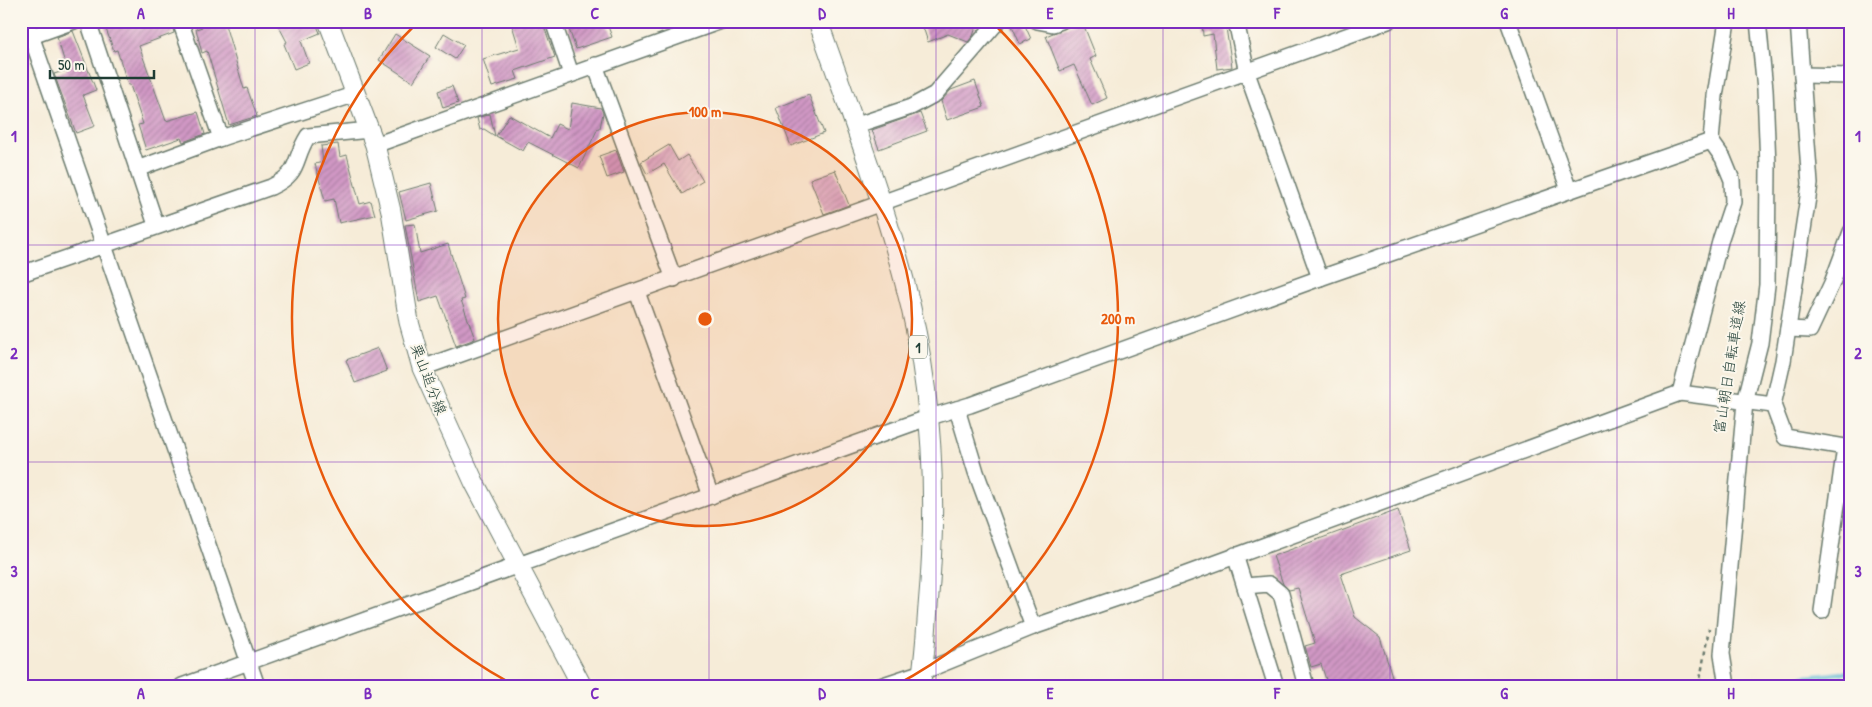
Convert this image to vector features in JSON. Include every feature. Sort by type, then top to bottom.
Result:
[{"type":"main road","name":"栗山追分線","points":[[328,21],[373,137],[391,212],[409,322],[422,368],[474,482],[582,686]]},
{"type":"main road","name":"1","points":[[818,21],[882,204],[905,281],[930,417],[934,504],[932,568],[921,679]]},
{"type":"street","points":[[26,21],[26,39],[105,245],[258,686]]},
{"type":"street","points":[[26,39],[74,21]]},
{"type":"street","points":[[88,21],[156,226]]},
{"type":"street","points":[[180,21],[221,138]]},
{"type":"street","points":[[553,21],[571,74]]},
{"type":"street","points":[[21,274],[271,187],[285,180],[296,167],[302,146],[308,136],[373,137],[571,74],[721,21]]},
{"type":"street","points":[[854,126],[911,107],[935,94],[998,21]]},
{"type":"street","points":[[1036,21],[1053,24],[1061,21]]},
{"type":"street","points":[[1236,21],[1247,73],[1320,278]]},
{"type":"street","points":[[422,368],[1388,21]]},
{"type":"street","points":[[1508,21],[1569,190]]},
{"type":"street","points":[[1680,393],[1720,238],[1733,202],[1732,180],[1723,158],[1711,141],[1715,96],[1727,21]]},
{"type":"street","points":[[1727,686],[1722,654],[1745,402],[1760,343],[1767,286],[1768,166],[1765,89],[1758,21]]},
{"type":"street","points":[[1798,21],[1810,184],[1788,328],[1773,405],[1785,437],[1845,447],[1822,612]]},
{"type":"street","points":[[595,65],[674,279]]},
{"type":"street","points":[[1802,75],[1851,76]]},
{"type":"street","points":[[137,169],[221,138],[356,94]]},
{"type":"street","points":[[182,686],[930,417],[957,409],[1320,278],[1504,216],[1569,190],[1642,167],[1711,141]]},
{"type":"street","points":[[1788,328],[1810,330],[1832,283],[1851,232]]},
{"type":"street","points":[[638,292],[711,496]]},
{"type":"street","points":[[880,686],[921,679],[1033,627],[1680,393],[1773,405]]},
{"type":"street","points":[[957,409],[976,472],[1033,627]]},
{"type":"street","points":[[1235,555],[1276,686]]},
{"type":"street","points":[[1245,586],[1269,584],[1281,594],[1306,686]]},
{"type":"path","points":[[1699,686],[1710,620]]},
{"type":"building","points":[[103,21],[171,21],[174,33],[139,46],[166,121],[198,112],[205,134],[183,142],[181,138],[146,150],[138,125],[143,124],[130,85],[128,85],[117,50],[114,51]]},
{"type":"building","points":[[199,21],[224,21],[244,89],[247,88],[257,116],[229,125],[207,51],[202,53],[196,29],[202,27]]},
{"type":"building","points":[[276,21],[315,21],[320,33],[301,41],[309,63],[294,69],[284,44],[287,42]]},
{"type":"building","points":[[523,21],[542,21],[555,57],[515,71],[518,79],[492,87],[483,59],[519,48],[512,25]]},
{"type":"building","points":[[566,21],[606,21],[612,37],[576,49]]},
{"type":"building","points":[[921,21],[978,21],[973,36],[968,42],[948,34],[928,42]]},
{"type":"building","points":[[1010,21],[1023,21],[1031,39],[1020,44]]},
{"type":"building","points":[[1082,21],[1096,56],[1090,59],[1107,98],[1092,105],[1074,65],[1060,71],[1046,36]]},
{"type":"building","points":[[1202,21],[1225,21],[1232,67],[1217,69],[1213,34],[1203,36]]},
{"type":"building","points":[[73,31],[96,90],[83,95],[95,126],[76,133],[54,74],[67,70],[57,37]]},
{"type":"building","points":[[444,33],[464,45],[455,59],[436,47]]},
{"type":"building","points":[[395,34],[430,56],[413,82],[379,60]]},
{"type":"building","points":[[975,81],[984,107],[947,120],[941,101],[951,90]]},
{"type":"building","points":[[452,86],[458,103],[443,108],[438,91]]},
{"type":"building","points":[[809,95],[824,133],[791,146],[776,108]]},
{"type":"building","points":[[572,103],[601,108],[603,113],[600,128],[598,128],[579,168],[528,142],[523,151],[496,136],[509,115],[550,138],[557,124],[568,129]]},
{"type":"building","points":[[920,113],[927,131],[879,149],[872,130]]},
{"type":"building","points":[[490,114],[495,136],[484,129],[480,130],[477,118]]},
{"type":"building","points":[[338,144],[340,157],[347,155],[360,204],[371,201],[375,215],[339,223],[334,199],[325,201],[315,164],[323,162],[321,146]]},
{"type":"building","points":[[669,145],[678,161],[687,155],[703,181],[682,194],[664,164],[647,174],[641,162]]},
{"type":"building","points":[[616,150],[624,172],[607,178],[599,156]]},
{"type":"building","points":[[835,170],[849,205],[824,214],[810,179]]},
{"type":"building","points":[[431,183],[438,211],[406,220],[399,192]]},
{"type":"building","points":[[415,224],[420,253],[448,244],[465,299],[461,300],[475,339],[456,346],[438,296],[419,302],[405,225]]},
{"type":"building","points":[[378,348],[387,371],[355,383],[346,360]]},
{"type":"building","points":[[1398,510],[1411,550],[1341,574],[1355,617],[1380,637],[1395,686],[1328,686],[1321,664],[1311,667],[1305,646],[1315,643],[1298,588],[1289,590],[1283,584],[1273,556]]},
{"type":"waterway","points":[[1750,683],[1851,672]]}]
